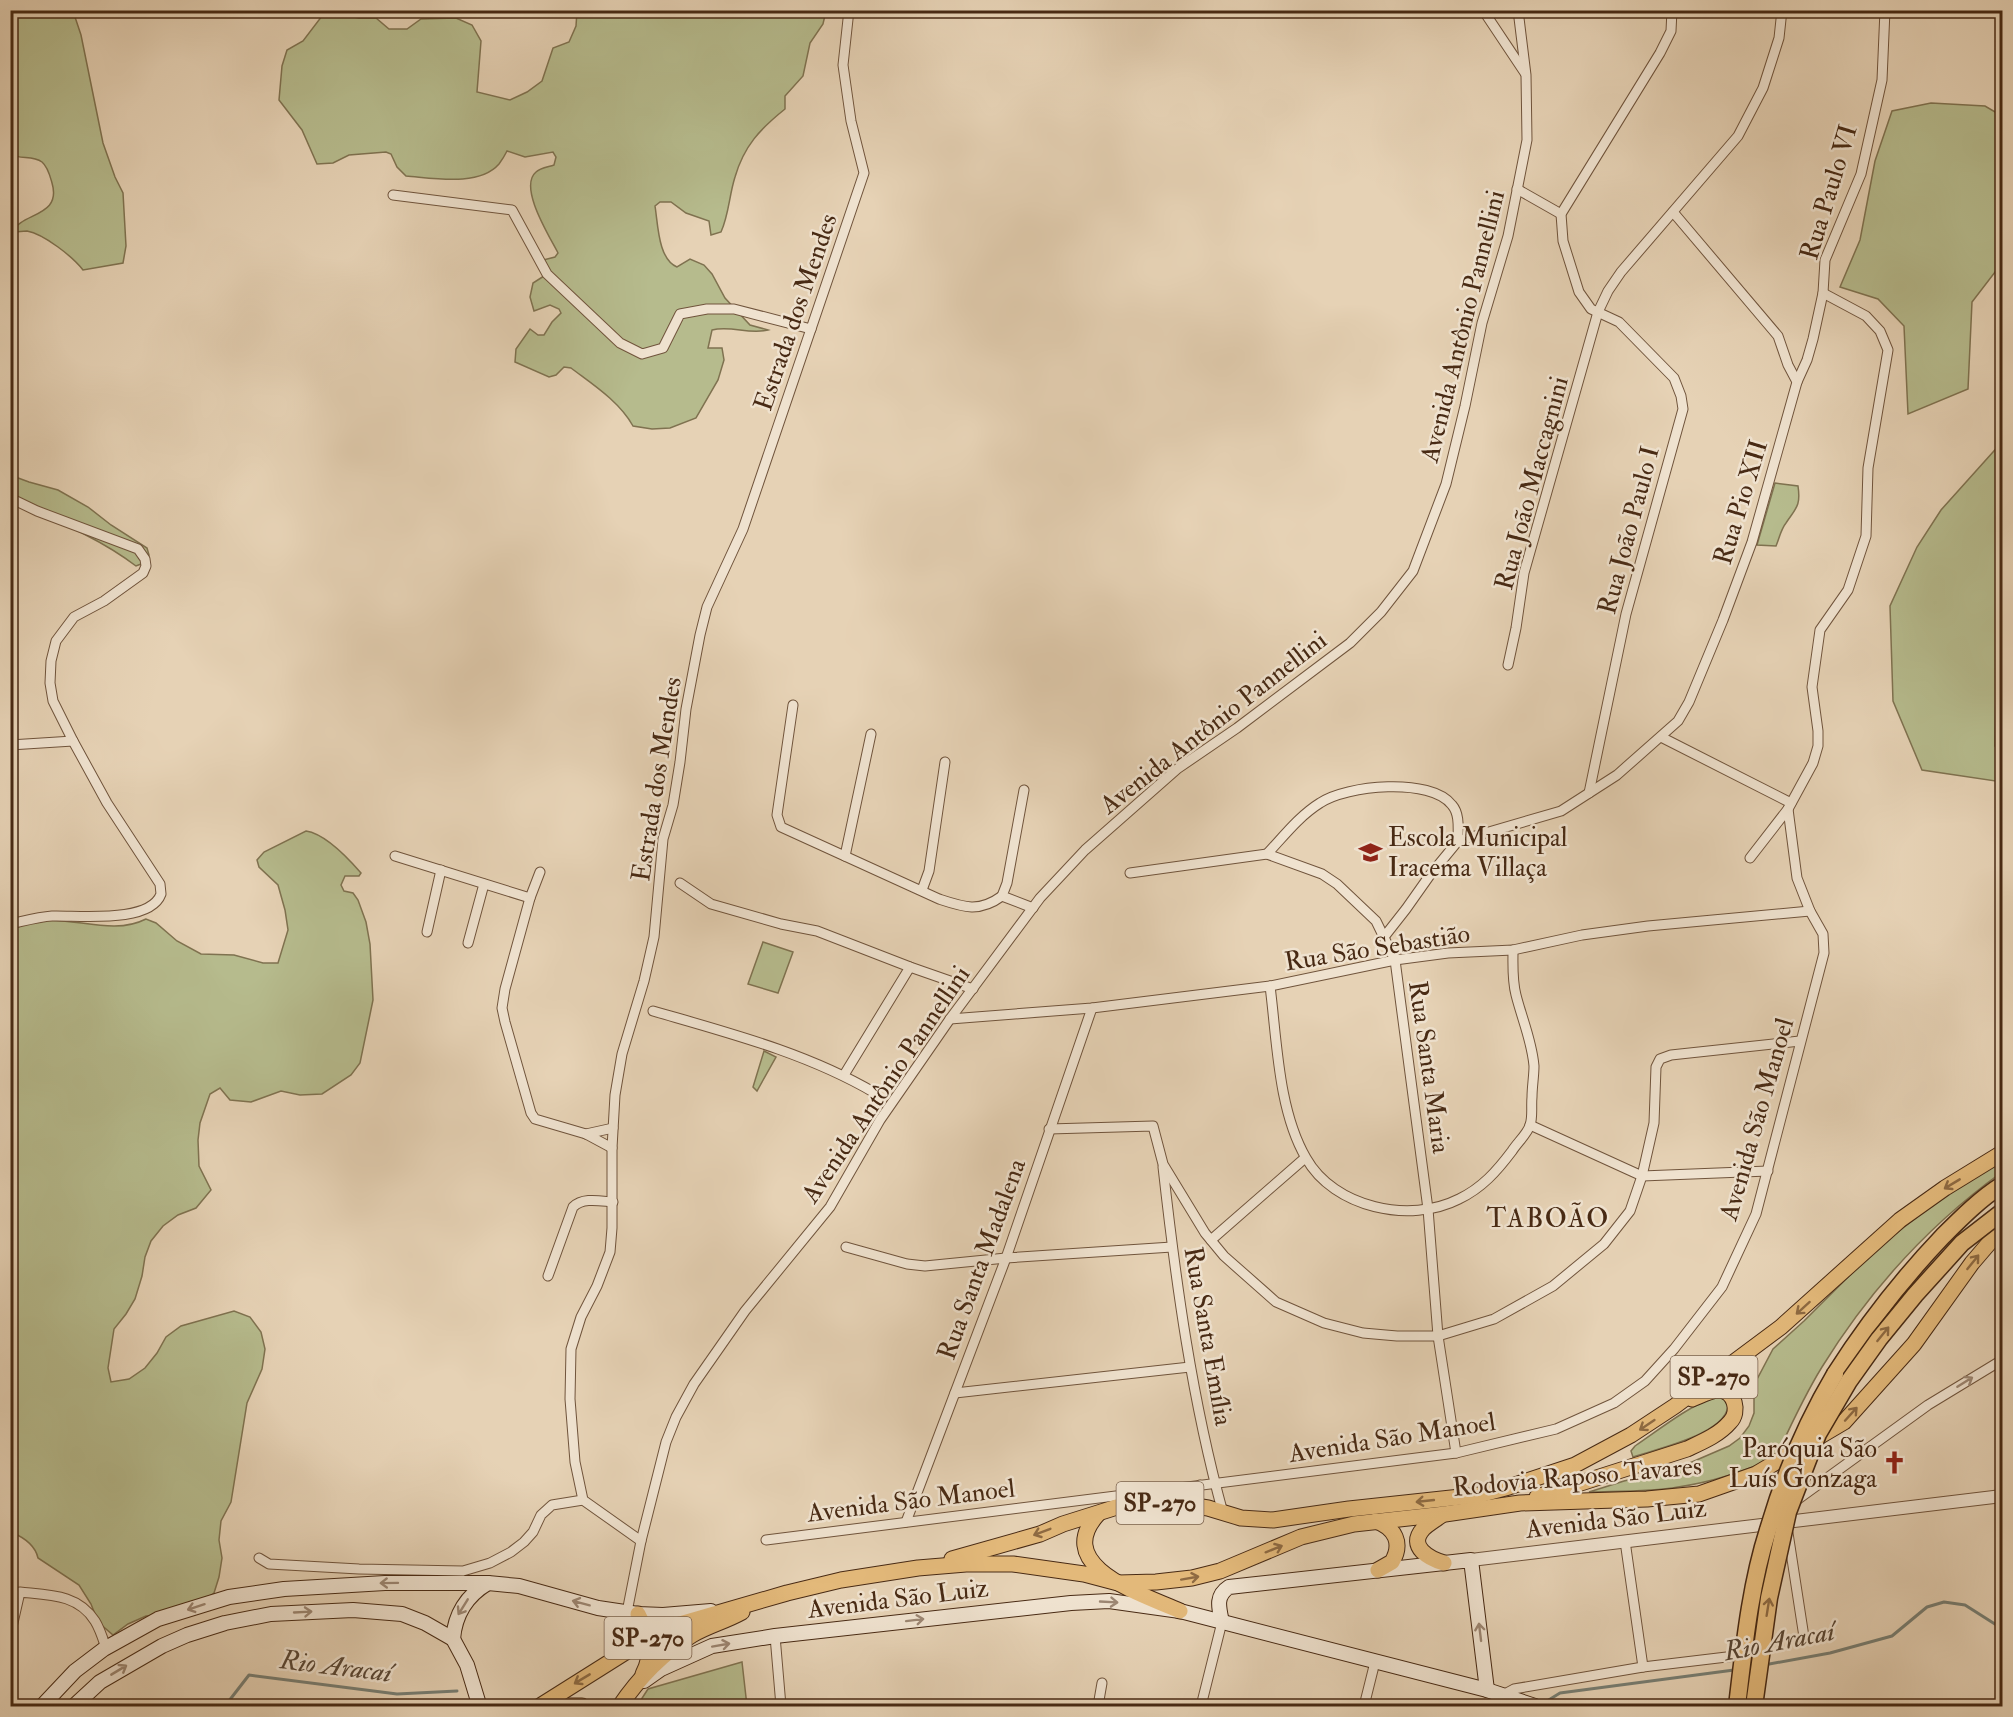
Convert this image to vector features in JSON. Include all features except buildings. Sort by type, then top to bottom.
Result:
[{"type":"highway","points":[[1737,1707],[1750,1616],[1767,1532],[1814,1409],[1882,1305],[1915,1265],[1957,1222],[2002,1185]]},
{"type":"highway","points":[[1754,1707],[1769,1598],[1788,1512],[1818,1434],[1849,1381],[1908,1304],[1962,1243],[2002,1212]]},
{"type":"main road","name":"Rodovia Raposo Tavares","points":[[1118,1583],[1192,1578],[1220,1571],[1301,1537],[1354,1524],[1377,1514],[1479,1495],[1509,1487],[1575,1465],[1596,1455],[1675,1406],[1781,1327],[1900,1220],[1945,1188],[2002,1153]]},
{"type":"main road","name":"Rodovia Raposo Tavares","points":[[1377,1514],[1444,1514],[1520,1503],[1647,1499],[1699,1494],[1756,1474],[1844,1422],[1914,1344],[1972,1263],[2002,1228]]},
{"type":"main road","points":[[1520,1503],[1687,1449],[1708,1440],[1723,1430],[1732,1420],[1735,1401],[1728,1393],[1719,1390],[1675,1406]]},
{"type":"main road","name":"SP-270","points":[[918,1569],[1012,1542],[1117,1507],[1144,1503],[1177,1503],[1208,1508],[1241,1518],[1273,1520],[1377,1514]]},
{"type":"main road","points":[[1098,1514],[1090,1522],[1084,1542],[1086,1552],[1096,1569],[1118,1583],[1180,1611]]},
{"type":"main road","points":[[1377,1514],[1394,1533],[1397,1545],[1392,1562],[1378,1570]]},
{"type":"main road","points":[[1444,1514],[1422,1530],[1419,1539],[1423,1553],[1429,1558],[1444,1563]]},
{"type":"main road","points":[[1471,1560],[1487,1690]]},
{"type":"main road","name":"Avenida São Luiz","points":[[1222,1622],[1218,1602],[1220,1595],[1229,1587],[1236,1585],[1471,1560]]},
{"type":"main road","name":"SP-270","points":[[540,1707],[561,1691],[648,1638],[673,1626],[841,1580],[966,1564],[1014,1564],[1084,1574],[1118,1583]]},
{"type":"main road","points":[[42,1707],[75,1671],[106,1648],[158,1619],[229,1597],[284,1589],[385,1582],[488,1584],[519,1587],[598,1608],[633,1613],[663,1615],[722,1611]]},
{"type":"main road","points":[[453,1639],[462,1606],[473,1593],[488,1584]]},
{"type":"main road","points":[[620,1707],[636,1686],[667,1654],[694,1634],[769,1598]]},
{"type":"main road","name":"Avenida São Luiz","points":[[636,1686],[661,1669],[712,1646],[775,1636],[1071,1603],[1109,1601],[1180,1611],[1487,1690],[1530,1706]]},
{"type":"main road","points":[[74,1707],[100,1682],[162,1646],[225,1623],[271,1614],[353,1610],[402,1614],[425,1623],[453,1639],[466,1665],[478,1707]]},
{"type":"main road","points":[[633,1613],[645,1626],[651,1651],[648,1665],[636,1686]]},
{"type":"main road","points":[[568,1707],[582,1707]]},
{"type":"street","name":"Estrada dos Mendes","points":[[583,1500],[575,1462],[570,1399],[571,1349],[610,1252],[615,1095],[622,1054],[644,981],[654,937],[663,839],[673,805],[686,709],[702,626],[707,607],[743,529],[864,174],[851,121],[843,65],[849,10]]},
{"type":"street","points":[[1483,10],[1526,75]]},
{"type":"street","name":"Avenida Antônio Pannellini","points":[[633,1613],[641,1541],[666,1442],[676,1417],[694,1384],[745,1311],[830,1207],[880,1120],[950,1019],[1033,908],[1085,850],[1169,776],[1256,715],[1350,643],[1382,612],[1413,571],[1446,484],[1466,406],[1482,323],[1508,236],[1527,140],[1526,75],[1518,10]]},
{"type":"street","points":[[1517,189],[1562,214],[1660,53],[1671,31],[1672,10]]},
{"type":"street","name":"Rua João Maccagnini","points":[[1508,665],[1524,573],[1598,312],[1608,291],[1622,272],[1738,136],[1763,88],[1779,38],[1782,10]]},
{"type":"street","name":"Rua Paulo VI","points":[[1797,382],[1807,360],[1823,293],[1825,260],[1861,174],[1882,80],[1885,10]]},
{"type":"street","points":[[393,195],[512,210],[547,274],[620,343],[642,354],[663,348],[680,314],[707,309],[734,309],[811,329]]},
{"type":"street","points":[[1673,212],[1778,336],[1797,382]]},
{"type":"street","name":"Rua João Paulo I","points":[[1562,214],[1563,241],[1579,292],[1591,309],[1619,322],[1674,378],[1683,409],[1626,614],[1589,793]]},
{"type":"street","points":[[1750,858],[1790,806],[1813,763],[1818,746],[1812,687],[1820,630],[1848,590],[1866,536],[1868,468],[1888,350],[1880,331],[1866,316],[1823,293]]},
{"type":"street","name":"Rua Pio XII","points":[[1458,841],[1562,811],[1617,775],[1678,721],[1689,702],[1723,620],[1752,542],[1797,382]]},
{"type":"street","points":[[10,498],[37,511],[138,549],[145,559],[146,566],[143,573],[104,601],[74,616],[56,641],[51,661],[50,684],[53,700],[73,741],[107,803],[160,884],[161,894],[152,906],[134,913],[50,916],[10,924]]},
{"type":"street","points":[[794,705],[777,815],[778,823],[786,831],[962,907],[985,905],[1002,896],[1007,883],[1024,790]]},
{"type":"street","points":[[845,856],[871,734]]},
{"type":"street","points":[[1661,737],[1790,806]]},
{"type":"street","points":[[10,745],[73,741]]},
{"type":"street","points":[[922,890],[929,871],[945,762]]},
{"type":"street","points":[[1267,854],[1300,819],[1320,803],[1335,795],[1395,787],[1424,789],[1447,800],[1454,806],[1458,819],[1458,841],[1430,874],[1384,937]]},
{"type":"street","name":"Avenida São Manoel","points":[[766,1540],[1456,1453],[1556,1429],[1614,1403],[1645,1381],[1674,1349],[1722,1287],[1756,1214],[1824,953],[1823,934],[1810,911],[1797,878],[1790,806]]},
{"type":"street","name":"Rua Santa Maria","points":[[1130,873],[1267,854],[1322,874],[1337,884],[1376,921],[1395,960],[1428,1209],[1438,1336],[1456,1453]]},
{"type":"street","points":[[395,856],[530,898]]},
{"type":"street","points":[[427,932],[441,870]]},
{"type":"street","points":[[540,872],[530,898],[505,989],[502,1008],[505,1022],[531,1113],[535,1119],[586,1134],[612,1149]]},
{"type":"street","points":[[680,883],[711,904],[781,924],[817,931],[973,989]]},
{"type":"street","points":[[468,943],[484,884]]},
{"type":"street","points":[[1002,896],[1033,908]]},
{"type":"street","name":"Rua São Sebastião","points":[[950,1019],[1092,1008],[1269,986],[1395,960],[1448,953],[1513,950],[1582,935],[1648,926],[1810,911]]},
{"type":"street","points":[[1269,986],[1285,1104],[1305,1158],[1316,1174],[1350,1198],[1381,1208],[1405,1211],[1428,1209],[1458,1200],[1483,1185],[1503,1163],[1530,1125],[1534,1066],[1526,1024],[1516,995],[1512,974],[1513,950]]},
{"type":"street","points":[[844,1075],[910,967]]},
{"type":"street","name":"Rua Santa Madalena","points":[[906,1522],[1006,1258],[1092,1008]]},
{"type":"street","points":[[653,1011],[764,1044],[844,1075],[875,1093]]},
{"type":"street","points":[[1049,1130],[1153,1126],[1163,1164],[1211,1240],[1224,1256],[1276,1302],[1324,1323],[1363,1333],[1438,1336],[1494,1319],[1553,1286],[1604,1244],[1630,1211],[1642,1176],[1654,1123],[1656,1067],[1660,1059],[1671,1054],[1800,1041]]},
{"type":"street","points":[[1530,1125],[1642,1176],[1768,1171]]},
{"type":"street","points":[[586,1134],[613,1128]]},
{"type":"street","points":[[1211,1240],[1305,1158]]},
{"type":"street","name":"Rua Santa Emília","points":[[1163,1164],[1172,1247],[1190,1367],[1223,1514]]},
{"type":"street","points":[[548,1276],[573,1207],[583,1200],[613,1202]]},
{"type":"street","points":[[846,1247],[907,1264],[925,1266],[1172,1247]]},
{"type":"street","points":[[1763,1525],[1928,1405],[2002,1360]]},
{"type":"street","points":[[955,1393],[1190,1367]]},
{"type":"street","points":[[1177,1503],[1200,1485]]},
{"type":"street","name":"Avenida São Luiz","points":[[1471,1560],[2002,1496]]},
{"type":"street","points":[[259,1558],[269,1564],[463,1571],[490,1563],[511,1552],[533,1532],[541,1515],[552,1505],[583,1500],[641,1541]]},
{"type":"street","points":[[1786,1522],[1804,1637]]},
{"type":"street","points":[[1625,1541],[1643,1667]]},
{"type":"street","points":[[10,1636],[20,1592],[58,1596],[83,1605],[96,1622],[106,1648]]},
{"type":"street","points":[[1201,1707],[1222,1622]]},
{"type":"street","points":[[775,1636],[781,1707]]},
{"type":"street","points":[[1501,1696],[1514,1689],[1643,1667],[1760,1653]]},
{"type":"street","points":[[1364,1707],[1375,1662]]},
{"type":"street","points":[[1098,1707],[1102,1683]]},
{"type":"green space","points":[[10,11],[73,11],[81,35],[103,143],[123,193],[126,246],[123,263],[83,270],[50,241],[27,231],[12,232],[24,221],[46,208],[54,194],[50,175],[42,162],[11,154]]},
{"type":"green space","points":[[577,11],[826,11],[823,24],[810,43],[803,76],[785,96],[785,109],[761,131],[743,156],[735,177],[721,232],[711,235],[709,221],[686,213],[671,202],[660,202],[655,206],[662,249],[671,263],[677,267],[690,259],[704,265],[712,274],[725,298],[750,325],[768,330],[712,330],[708,348],[722,348],[724,360],[718,380],[696,418],[670,428],[652,429],[633,426],[613,401],[571,368],[564,367],[556,375],[549,377],[515,362],[516,349],[530,329],[538,335],[544,335],[561,313],[559,309],[550,305],[534,311],[530,297],[533,283],[544,276],[543,260],[555,257],[558,253],[537,212],[531,189],[531,179],[536,172],[554,165],[556,157],[553,152],[525,157],[507,151],[499,164],[490,171],[480,176],[455,179],[406,176],[397,167],[391,154],[386,152],[349,155],[333,163],[317,164],[302,130],[279,100],[282,66],[287,50],[303,41],[325,12],[359,18],[376,18],[389,29],[407,29],[421,19],[456,18],[472,25],[481,41],[477,92],[510,100],[527,92],[542,81],[553,48],[569,42],[576,26]]},
{"type":"green space","points":[[1931,103],[1985,106],[2002,116],[2002,263],[1972,302],[1968,389],[1908,414],[1904,326],[1878,299],[1840,287],[1860,240],[1875,161],[1892,111]]},
{"type":"green space","points":[[2002,442],[2002,681],[1996,688],[1995,746],[2002,751],[2002,782],[1922,770],[1893,701],[1890,606],[1917,547],[1941,510]]},
{"type":"green space","points":[[10,475],[58,490],[88,507],[147,548],[149,555],[136,566],[91,538],[11,501]]},
{"type":"green space","points":[[1775,483],[1798,486],[1798,503],[1783,528],[1776,546],[1757,545]]},
{"type":"green space","points":[[306,831],[329,842],[361,873],[359,876],[345,876],[341,885],[344,891],[353,893],[358,900],[366,922],[370,944],[373,1000],[360,1063],[351,1075],[322,1094],[300,1095],[281,1091],[251,1102],[230,1100],[220,1088],[210,1094],[200,1123],[198,1140],[199,1166],[211,1190],[196,1208],[178,1215],[163,1226],[151,1241],[135,1299],[114,1329],[108,1368],[111,1382],[129,1379],[145,1368],[166,1337],[181,1326],[234,1311],[250,1317],[261,1332],[265,1349],[262,1369],[247,1403],[231,1502],[221,1521],[219,1540],[222,1558],[214,1593],[198,1604],[163,1616],[146,1616],[128,1624],[113,1635],[98,1622],[91,1604],[79,1585],[38,1558],[28,1542],[11,1532],[10,932],[26,924],[42,920],[112,926],[129,925],[146,919],[156,923],[177,941],[201,954],[234,955],[263,963],[278,963],[288,930],[285,910],[278,885],[259,867],[257,860],[264,852]]},
{"type":"green space","points":[[763,942],[793,952],[778,993],[748,984]]},
{"type":"green space","points":[[764,1051],[776,1057],[757,1091],[753,1087]]},
{"type":"green space","points":[[2002,1160],[2002,1172],[1950,1214],[1926,1237],[1903,1260],[1860,1312],[1815,1378],[1776,1457],[1728,1476],[1691,1485],[1656,1490],[1589,1492],[1678,1468],[1729,1446],[1740,1438],[1749,1426],[1754,1413],[1754,1385],[1773,1349],[1894,1235],[1930,1207]]},
{"type":"green space","points":[[1714,1397],[1722,1397],[1728,1402],[1726,1413],[1718,1423],[1691,1438],[1633,1457],[1631,1451],[1635,1446],[1683,1413]]},
{"type":"green space","points":[[742,1662],[747,1706],[637,1706],[648,1689]]},
{"type":"waterway","name":"Rio Aracaí","points":[[1764,1665],[1830,1653],[1892,1636],[1927,1607],[1944,1602],[1965,1605],[1998,1626],[2002,1625]]},
{"type":"waterway","name":"Rio Aracaí","points":[[1547,1701],[1560,1693],[1734,1670]]},
{"type":"waterway","name":"Rio Aracaí","points":[[225,1706],[249,1675],[397,1694],[457,1691]]},
{"type":"place","name":"Escola Municipal Iracema Villaça","points":[[1370,852]]},
{"type":"place","name":"Paróquia São Luís Gonzaga","points":[[1895,1463]]},
{"type":"district","name":"TABOÃO","points":[[1548,1218]]}]
